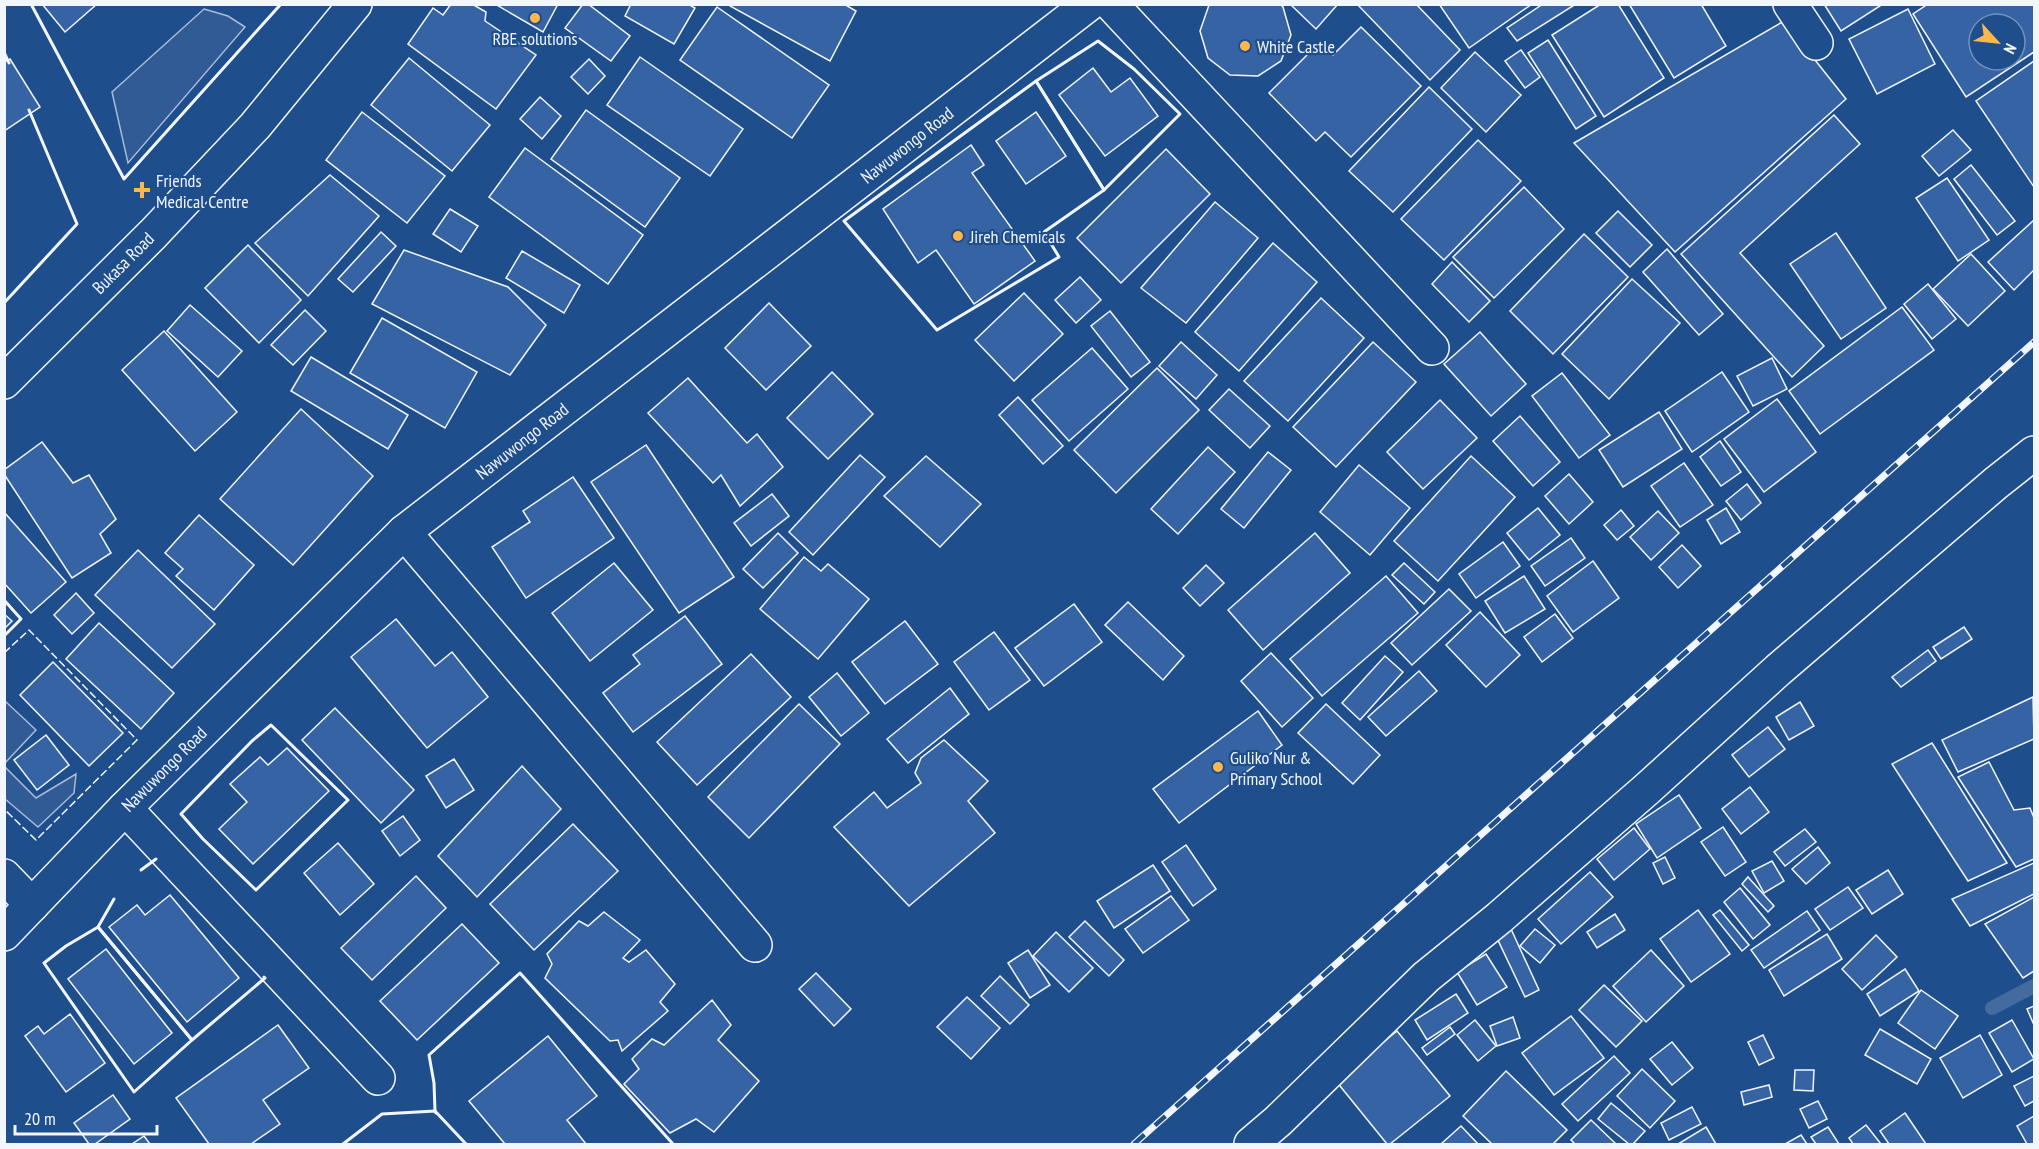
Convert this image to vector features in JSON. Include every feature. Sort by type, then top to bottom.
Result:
[{"type":"street","name":"Nawuwongo Road","points":[[4,934],[125,808],[404,532],[1089,4]]},
{"type":"street","points":[[1112,4],[1432,348]]},
{"type":"street","points":[[1790,4],[1816,43]]},
{"type":"street","name":"Bukasa Road","points":[[4,381],[153,234],[255,126],[354,5]]},
{"type":"street","points":[[1251,1144],[1278,1121],[1426,977],[1499,918],[1647,789],[1778,670],[2034,453]]},
{"type":"street","points":[[404,532],[755,945]]},
{"type":"street","points":[[125,808],[378,1078]]},
{"type":"street","points":[[4,876],[32,905]]},
{"type":"shaded area","points":[[204,9],[228,16],[245,27],[128,163],[112,92]]},
{"type":"shaded area","points":[[5,701],[36,730],[5,763]]},
{"type":"shaded area","points":[[4,766],[36,798],[76,774],[74,793],[38,827],[5,799]]},
{"type":"building","points":[[42,4],[97,4],[65,32]]},
{"type":"building","points":[[451,4],[472,4],[486,12],[485,21],[536,55],[496,109],[408,44],[433,8],[443,15]]},
{"type":"building","name":"RBE solutions","points":[[495,4],[558,4],[543,32]]},
{"type":"building","points":[[583,4],[588,4],[630,36],[611,61],[565,28]]},
{"type":"building","points":[[631,4],[688,4],[695,8],[674,44],[625,16]]},
{"type":"building","points":[[731,4],[844,4],[856,11],[830,61],[730,6]]},
{"type":"building","name":"White Castle","points":[[1280,4],[1283,7],[1291,35],[1281,61],[1258,76],[1230,75],[1208,58],[1200,31],[1209,5]]},
{"type":"building","points":[[1290,4],[1338,4],[1316,29]]},
{"type":"building","points":[[1357,4],[1416,4],[1460,50],[1430,80]]},
{"type":"building","points":[[1439,4],[1532,4],[1469,48]]},
{"type":"building","points":[[1543,4],[1576,4],[1517,41],[1507,28]]},
{"type":"building","points":[[1601,4],[1618,4],[1664,78],[1604,117],[1552,35]]},
{"type":"building","points":[[1629,4],[1701,4],[1726,46],[1674,78]]},
{"type":"building","points":[[1824,4],[1883,4],[1841,31]]},
{"type":"building","points":[[1928,4],[2034,4],[2034,52],[2027,57],[2027,12],[1967,12],[1967,72],[2004,72],[1966,97],[1913,14]]},
{"type":"building","points":[[717,7],[829,85],[792,138],[680,60]]},
{"type":"building","points":[[1908,9],[1935,64],[1877,94],[1849,39]]},
{"type":"building","points":[[1784,21],[1846,99],[1675,252],[1574,143]]},
{"type":"building","points":[[1361,27],[1421,86],[1351,157],[1325,132],[1316,141],[1269,93],[1320,42],[1333,55]]},
{"type":"building","points":[[1548,40],[1596,116],[1576,129],[1528,53]]},
{"type":"building","points":[[1521,50],[1540,77],[1525,88],[1505,61]]},
{"type":"building","points":[[1475,52],[1521,95],[1486,132],[1441,88]]},
{"type":"building","points":[[640,57],[743,129],[710,176],[607,105]]},
{"type":"building","points":[[409,58],[490,125],[452,171],[371,105]]},
{"type":"building","points":[[10,59],[40,107],[4,131],[4,62]]},
{"type":"building","points":[[589,59],[605,76],[588,94],[571,77]]},
{"type":"building","points":[[2034,61],[2034,187],[1976,101],[2018,72],[2027,72],[2027,66]]},
{"type":"building","points":[[1093,68],[1111,92],[1130,78],[1158,116],[1105,156],[1059,95]]},
{"type":"building","points":[[1429,87],[1472,129],[1393,212],[1349,171]]},
{"type":"building","points":[[540,97],[561,116],[542,139],[520,119]]},
{"type":"building","points":[[586,110],[680,178],[645,227],[551,159]]},
{"type":"building","points":[[362,112],[445,176],[407,223],[326,160]]},
{"type":"building","points":[[1036,112],[1066,156],[1026,184],[996,141]]},
{"type":"building","points":[[1834,115],[1860,144],[1740,253],[1824,346],[1792,377],[1681,254]]},
{"type":"building","points":[[1953,130],[1971,150],[1939,176],[1922,156]]},
{"type":"building","points":[[1478,140],[1521,181],[1444,260],[1401,219]]},
{"type":"building","name":"Jireh Chemicals","points":[[971,145],[984,165],[972,173],[1035,261],[974,304],[936,250],[918,263],[883,209]]},
{"type":"building","points":[[525,148],[643,235],[608,284],[489,197]]},
{"type":"building","points":[[1166,149],[1210,194],[1121,283],[1077,238]]},
{"type":"building","points":[[1971,165],[2015,221],[1997,235],[1954,179]]},
{"type":"building","points":[[330,175],[379,216],[308,296],[255,243]]},
{"type":"building","points":[[1947,178],[1989,240],[1958,261],[1916,198]]},
{"type":"building","points":[[1524,187],[1564,229],[1494,298],[1453,257]]},
{"type":"building","points":[[1215,202],[1258,238],[1186,323],[1141,288]]},
{"type":"building","points":[[450,209],[478,226],[461,252],[433,234]]},
{"type":"building","points":[[1618,211],[1652,245],[1630,267],[1596,233]]},
{"type":"building","points":[[2034,220],[2034,270],[2014,290],[1988,262]]},
{"type":"building","points":[[381,232],[396,246],[353,292],[338,279]]},
{"type":"building","points":[[1836,233],[1886,308],[1841,339],[1790,264]]},
{"type":"building","points":[[1584,234],[1628,277],[1553,354],[1510,311]]},
{"type":"building","points":[[1273,243],[1317,282],[1239,371],[1195,332]]},
{"type":"building","points":[[248,245],[301,300],[259,343],[205,288]]},
{"type":"building","points":[[1667,249],[1723,314],[1699,335],[1643,272]]},
{"type":"building","points":[[404,250],[508,287],[546,325],[510,375],[372,304]]},
{"type":"building","points":[[522,251],[580,285],[564,313],[506,278]]},
{"type":"building","points":[[1971,254],[2005,291],[1968,326],[1933,289]]},
{"type":"building","points":[[1452,262],[1490,301],[1469,322],[1432,284]]},
{"type":"building","points":[[1080,277],[1101,300],[1076,323],[1055,300]]},
{"type":"building","points":[[1632,279],[1680,323],[1609,399],[1562,354]]},
{"type":"building","points":[[1928,284],[1956,319],[1932,339],[1904,304]]},
{"type":"building","points":[[1024,293],[1063,334],[1014,381],[975,340]]},
{"type":"building","points":[[1321,298],[1364,338],[1288,421],[1244,381]]},
{"type":"building","points":[[769,303],[811,346],[766,390],[725,348]]},
{"type":"building","points":[[190,305],[242,351],[218,377],[167,331]]},
{"type":"building","points":[[1902,307],[1934,350],[1820,434],[1789,391]]},
{"type":"building","points":[[305,310],[326,331],[293,365],[271,345]]},
{"type":"building","points":[[1110,311],[1150,362],[1131,377],[1091,326]]},
{"type":"building","points":[[382,318],[477,372],[445,428],[350,373]]},
{"type":"building","points":[[164,331],[237,412],[195,451],[122,370]]},
{"type":"building","points":[[1480,332],[1526,384],[1491,416],[1444,364]]},
{"type":"building","points":[[1181,342],[1217,375],[1196,399],[1159,366]]},
{"type":"building","points":[[1373,342],[1416,382],[1336,467],[1293,427]]},
{"type":"building","points":[[1092,348],[1128,389],[1069,441],[1032,400]]},
{"type":"building","points":[[311,357],[408,415],[388,449],[291,391]]},
{"type":"building","points":[[1772,358],[1787,389],[1753,406],[1737,376]]},
{"type":"building","points":[[1157,368],[1199,410],[1116,493],[1074,450]]},
{"type":"building","points":[[832,372],[873,414],[828,459],[787,418]]},
{"type":"building","points":[[1722,372],[1749,412],[1692,452],[1665,411]]},
{"type":"building","points":[[1562,373],[1610,435],[1579,458],[1532,396]]},
{"type":"building","points":[[688,378],[747,443],[757,434],[783,467],[740,506],[721,475],[713,483],[648,413]]},
{"type":"building","points":[[1229,389],[1270,426],[1250,448],[1209,410]]},
{"type":"building","points":[[1018,397],[1063,446],[1043,464],[999,415]]},
{"type":"building","points":[[1777,399],[1816,452],[1764,492],[1724,439]]},
{"type":"building","points":[[1440,400],[1477,438],[1423,489],[1387,452]]},
{"type":"building","points":[[301,409],[373,476],[293,565],[220,499]]},
{"type":"building","points":[[1659,412],[1682,449],[1623,487],[1599,450]]},
{"type":"building","points":[[1520,416],[1560,462],[1533,486],[1493,441]]},
{"type":"building","points":[[1720,441],[1741,472],[1721,486],[1700,457]]},
{"type":"building","points":[[42,442],[73,483],[89,475],[116,519],[100,534],[111,553],[72,578],[4,474],[4,470]]},
{"type":"building","points":[[646,445],[734,577],[679,613],[591,482]]},
{"type":"building","points":[[1208,447],[1235,472],[1178,534],[1151,509]]},
{"type":"building","points":[[1268,452],[1291,470],[1244,528],[1221,509]]},
{"type":"building","points":[[860,455],[885,477],[813,555],[789,532]]},
{"type":"building","points":[[926,456],[981,504],[940,547],[884,496]]},
{"type":"building","points":[[1471,456],[1515,497],[1438,581],[1394,541]]},
{"type":"building","points":[[1684,463],[1713,505],[1680,527],[1651,486]]},
{"type":"building","points":[[1359,465],[1410,508],[1370,555],[1320,512]]},
{"type":"building","points":[[1569,474],[1593,502],[1569,524],[1545,496]]},
{"type":"building","points":[[573,477],[614,538],[526,598],[492,547],[530,522],[523,511]]},
{"type":"building","points":[[1747,484],[1761,503],[1741,520],[1726,501]]},
{"type":"building","points":[[772,494],[789,516],[751,546],[734,523]]},
{"type":"building","points":[[1538,508],[1560,535],[1529,560],[1507,533]]},
{"type":"building","points":[[1726,508],[1740,532],[1721,544],[1707,520]]},
{"type":"building","points":[[1621,510],[1634,526],[1617,540],[1604,525]]},
{"type":"building","points":[[1658,511],[1679,533],[1651,560],[1630,537]]},
{"type":"building","points":[[4,512],[66,582],[31,613],[4,583]]},
{"type":"building","points":[[199,515],[254,565],[214,610],[176,576],[183,569],[165,553]]},
{"type":"building","points":[[778,533],[798,553],[763,588],[743,569]]},
{"type":"building","points":[[1315,533],[1350,573],[1263,650],[1228,610]]},
{"type":"building","points":[[1571,538],[1585,558],[1545,586],[1531,566]]},
{"type":"building","points":[[1503,542],[1520,566],[1476,598],[1459,574]]},
{"type":"building","points":[[1682,545],[1701,566],[1678,588],[1659,567]]},
{"type":"building","points":[[138,550],[215,624],[172,668],[95,595]]},
{"type":"building","points":[[804,557],[821,571],[828,564],[869,599],[818,659],[760,609]]},
{"type":"building","points":[[1593,561],[1619,598],[1573,632],[1547,596]]},
{"type":"building","points":[[614,563],[653,610],[590,661],[552,613]]},
{"type":"building","points":[[1404,563],[1435,592],[1424,604],[1392,575]]},
{"type":"building","points":[[1206,565],[1224,583],[1200,606],[1183,588]]},
{"type":"building","points":[[1386,576],[1418,613],[1322,696],[1290,659]]},
{"type":"building","points":[[1524,576],[1545,609],[1505,633],[1485,601]]},
{"type":"building","points":[[1449,589],[1471,611],[1412,665],[1391,643]]},
{"type":"building","points":[[76,593],[94,613],[72,634],[54,615]]},
{"type":"building","points":[[1128,602],[1184,656],[1163,680],[1105,625]]},
{"type":"building","points":[[1074,604],[1102,642],[1044,686],[1015,648]]},
{"type":"building","points":[[1480,612],[1520,655],[1486,687],[1446,645]]},
{"type":"building","points":[[4,614],[12,621],[4,629]]},
{"type":"building","points":[[1555,614],[1573,638],[1542,662],[1524,637]]},
{"type":"building","points":[[685,616],[722,664],[633,732],[603,693],[640,664],[633,655]]},
{"type":"building","points":[[396,619],[435,666],[452,652],[488,697],[427,748],[351,657]]},
{"type":"building","points":[[905,621],[938,664],[885,704],[852,662]]},
{"type":"building","points":[[99,623],[174,693],[141,729],[66,659]]},
{"type":"building","points":[[1964,627],[1972,639],[1941,659],[1933,647]]},
{"type":"building","points":[[994,632],[1030,680],[989,710],[954,662]]},
{"type":"building","points":[[1928,650],[1936,661],[1901,687],[1892,677]]},
{"type":"building","points":[[1271,653],[1313,698],[1282,727],[1241,681]]},
{"type":"building","points":[[751,654],[791,697],[697,785],[657,742]]},
{"type":"building","points":[[1385,656],[1403,672],[1360,720],[1342,703]]},
{"type":"building","points":[[53,662],[123,733],[89,766],[20,695]]},
{"type":"building","points":[[1419,671],[1437,691],[1386,736],[1368,717]]},
{"type":"building","points":[[837,673],[869,713],[841,736],[809,697]]},
{"type":"building","points":[[950,688],[969,714],[908,763],[887,739]]},
{"type":"building","points":[[2033,697],[2034,739],[1958,772],[1942,740]]},
{"type":"building","points":[[1800,702],[1814,726],[1789,740],[1776,717]]},
{"type":"building","points":[[799,704],[840,744],[749,838],[708,797]]},
{"type":"building","points":[[1326,704],[1380,755],[1353,784],[1298,733]]},
{"type":"building","points":[[335,708],[414,790],[381,823],[302,740]]},
{"type":"building","name":"Guliko Nur & Primary School","points":[[1258,711],[1282,745],[1179,823],[1153,789]]},
{"type":"building","points":[[1768,727],[1785,749],[1749,777],[1732,755]]},
{"type":"building","points":[[46,735],[69,765],[37,790],[14,760]]},
{"type":"building","points":[[944,740],[988,781],[968,801],[995,833],[909,906],[834,827],[874,792],[887,808],[921,783],[915,773],[921,758]]},
{"type":"building","points":[[1932,743],[2007,863],[1968,881],[1892,764]]},
{"type":"building","points":[[287,748],[329,791],[253,864],[219,829],[247,802],[230,784],[260,757],[268,765]]},
{"type":"building","points":[[454,759],[474,790],[446,808],[426,776]]},
{"type":"building","points":[[1989,762],[2014,810],[2030,808],[2034,818],[2034,859],[2016,867],[1958,777]]},
{"type":"building","points":[[522,766],[561,809],[477,897],[438,856]]},
{"type":"building","points":[[1750,787],[1769,812],[1741,834],[1722,809]]},
{"type":"building","points":[[1679,795],[1701,828],[1657,858],[1636,824]]},
{"type":"building","points":[[403,816],[420,840],[400,856],[382,831]]},
{"type":"building","points":[[573,824],[618,871],[534,950],[490,904]]},
{"type":"building","points":[[1723,827],[1746,862],[1725,876],[1701,842]]},
{"type":"building","points":[[1634,828],[1650,849],[1614,880],[1597,859]]},
{"type":"building","points":[[1805,829],[1816,842],[1785,866],[1774,852]]},
{"type":"building","points":[[338,843],[374,884],[340,915],[304,873]]},
{"type":"building","points":[[1186,845],[1216,889],[1193,906],[1162,862]]},
{"type":"building","points":[[1818,847],[1830,863],[1806,884],[1792,869]]},
{"type":"building","points":[[1665,857],[1675,878],[1663,884],[1653,863]]},
{"type":"building","points":[[1772,861],[1784,881],[1764,893],[1752,871]]},
{"type":"building","points":[[2034,863],[2034,894],[1970,926],[1952,899]]},
{"type":"building","points":[[1153,865],[1170,891],[1114,928],[1097,901]]},
{"type":"building","points":[[1888,870],[1903,894],[1872,914],[1856,890]]},
{"type":"building","points":[[1590,872],[1613,897],[1561,944],[1538,919]]},
{"type":"building","points":[[416,876],[446,908],[372,980],[341,948]]},
{"type":"building","points":[[1748,877],[1774,906],[1768,912],[1742,884]]},
{"type":"building","points":[[1848,887],[1863,908],[1830,930],[1815,909]]},
{"type":"building","points":[[1740,888],[1770,925],[1753,939],[1724,902]]},
{"type":"building","points":[[170,895],[239,978],[187,1022],[109,927],[137,905],[145,915]]},
{"type":"building","points":[[1171,896],[1189,920],[1143,953],[1125,929]]},
{"type":"building","points":[[2034,897],[2034,971],[2023,978],[1985,924]]},
{"type":"building","points":[[1698,910],[1730,954],[1691,982],[1660,939]]},
{"type":"building","points":[[1720,910],[1749,945],[1742,951],[1713,915]]},
{"type":"building","points":[[1807,911],[1820,930],[1764,968],[1751,950]]},
{"type":"building","points":[[604,912],[640,940],[623,958],[629,962],[646,950],[675,984],[660,1002],[668,1011],[622,1051],[618,1040],[610,1041],[545,978],[552,964],[547,954],[579,921],[588,926]]},
{"type":"building","points":[[1615,914],[1625,930],[1597,948],[1587,932]]},
{"type":"building","points":[[1085,921],[1124,960],[1109,976],[1069,937]]},
{"type":"building","points":[[462,924],[499,963],[417,1040],[380,1001]]},
{"type":"building","points":[[1511,929],[1539,990],[1525,997],[1496,936]]},
{"type":"building","points":[[1535,929],[1555,945],[1540,963],[1520,946]]},
{"type":"building","points":[[1056,932],[1093,968],[1069,992],[1033,956]]},
{"type":"building","points":[[1827,934],[1842,959],[1784,996],[1769,970]]},
{"type":"building","points":[[1876,935],[1897,957],[1862,990],[1842,969]]},
{"type":"building","points":[[106,949],[172,1033],[134,1064],[68,979]]},
{"type":"building","points":[[1028,950],[1050,985],[1030,998],[1008,963]]},
{"type":"building","points":[[1651,950],[1684,986],[1646,1022],[1613,986]]},
{"type":"building","points":[[1486,954],[1507,987],[1477,1005],[1457,972]]},
{"type":"building","points":[[1905,969],[1919,991],[1880,1016],[1867,994]]},
{"type":"building","points":[[816,973],[851,1009],[834,1026],[799,989]]},
{"type":"building","points":[[1000,976],[1029,1005],[1010,1024],[981,996]]},
{"type":"building","points":[[1604,985],[1642,1021],[1616,1047],[1579,1010]]},
{"type":"building","points":[[1921,990],[1958,1016],[1935,1049],[1898,1023]]},
{"type":"building","points":[[1456,994],[1468,1013],[1427,1040],[1415,1020]]},
{"type":"building","points":[[967,997],[1000,1028],[971,1059],[937,1027]]},
{"type":"building","points":[[712,1000],[731,1025],[718,1040],[759,1081],[714,1132],[696,1119],[670,1133],[624,1084],[639,1069],[632,1059],[652,1039],[664,1045]]},
{"type":"building","points":[[2034,1006],[2034,1025],[2027,1009]]},
{"type":"building","points":[[70,1014],[105,1063],[66,1092],[25,1036],[38,1026],[44,1034]]},
{"type":"building","points":[[1571,1016],[1604,1058],[1554,1095],[1522,1053]]},
{"type":"building","points":[[1513,1017],[1520,1038],[1497,1046],[1490,1026]]},
{"type":"building","points":[[1475,1020],[1496,1046],[1478,1061],[1457,1035]]},
{"type":"building","points":[[2012,1020],[2034,1059],[2012,1072],[1989,1033]]},
{"type":"building","points":[[278,1025],[309,1068],[263,1100],[280,1124],[251,1144],[209,1144],[176,1098]]},
{"type":"building","points":[[1450,1027],[1455,1034],[1427,1055],[1422,1048]]},
{"type":"building","points":[[1880,1029],[1931,1059],[1917,1084],[1865,1055]]},
{"type":"building","points":[[1397,1031],[1450,1096],[1390,1144],[1387,1144],[1336,1081]]},
{"type":"building","points":[[1763,1035],[1774,1058],[1759,1065],[1748,1042]]},
{"type":"building","points":[[1980,1035],[2002,1075],[1963,1098],[1940,1058]]},
{"type":"building","points":[[548,1036],[597,1096],[567,1120],[586,1144],[505,1144],[469,1101]]},
{"type":"building","points":[[1672,1042],[1693,1068],[1672,1085],[1650,1059]]},
{"type":"building","points":[[1614,1056],[1630,1073],[1578,1121],[1562,1104]]},
{"type":"building","points":[[1642,1069],[1675,1101],[1650,1128],[1617,1096]]},
{"type":"building","points":[[1795,1070],[1814,1070],[1813,1091],[1794,1090]]},
{"type":"building","points":[[1506,1071],[1567,1130],[1553,1144],[1492,1144],[1463,1116]]},
{"type":"building","points":[[2034,1076],[2034,1101],[2025,1106],[2014,1086]]},
{"type":"building","points":[[1769,1085],[1772,1097],[1744,1105],[1741,1092]]},
{"type":"building","points":[[113,1095],[130,1119],[95,1144],[89,1144],[74,1123]]},
{"type":"building","points":[[1818,1101],[1827,1119],[1809,1128],[1800,1109]]},
{"type":"building","points":[[1611,1103],[1645,1131],[1633,1144],[1629,1144],[1598,1119]]},
{"type":"building","points":[[1692,1107],[1701,1124],[1669,1140],[1661,1123]]},
{"type":"building","points":[[1905,1113],[1926,1144],[1889,1144],[1880,1131]]},
{"type":"building","points":[[2034,1116],[2034,1144],[2027,1144],[2017,1126]]},
{"type":"building","points":[[1591,1120],[1616,1144],[1575,1144],[1571,1140]]},
{"type":"building","points":[[1866,1125],[1881,1144],[1853,1144],[1849,1138]]},
{"type":"building","points":[[1461,1126],[1478,1144],[1441,1144]]},
{"type":"building","points":[[1706,1127],[1716,1144],[1678,1144]]},
{"type":"building","points":[[1828,1127],[1839,1144],[1816,1144],[1811,1137]]},
{"type":"building","points":[[1801,1135],[1807,1144],[1785,1144]]},
{"type":"building","points":[[144,1136],[150,1144],[132,1144]]},
{"type":"waterway","points":[[1992,1008],[2034,986]]},
{"type":"railway","points":[[1134,1144],[2034,342]]},
{"type":"fence","points":[[4,653],[29,630],[137,740],[36,840],[4,809]]},
{"type":"wall","points":[[31,4],[124,179],[281,4]]},
{"type":"wall","points":[[1098,41],[1134,69],[1180,114],[1104,190],[1036,81],[1098,41]]},
{"type":"wall","points":[[4,52],[9,63]]},
{"type":"wall","points":[[1036,81],[1104,190],[1044,232],[1059,257],[937,330],[844,221],[1036,81]]},
{"type":"wall","points":[[4,303],[77,224],[29,110]]},
{"type":"wall","points":[[4,600],[21,619],[4,636]]},
{"type":"wall","points":[[271,725],[348,800],[256,890],[203,839],[181,814],[252,741],[271,725]]},
{"type":"wall","points":[[141,870],[156,859]]},
{"type":"wall","points":[[114,899],[98,927],[192,1040],[264,977]]},
{"type":"wall","points":[[98,927],[192,1040],[134,1092],[44,963],[66,946],[98,927]]},
{"type":"wall","points":[[466,1144],[435,1111],[434,1083],[429,1055],[520,973],[673,1144]]},
{"type":"wall","points":[[343,1144],[382,1114],[435,1111],[436,1113]]},
{"type":"place","name":"RBE solutions","points":[[535,18]]},
{"type":"place","name":"White Castle","points":[[1245,46]]},
{"type":"place","name":"Friends Medical Centre","points":[[142,190]]},
{"type":"place","name":"Jireh Chemicals","points":[[958,236]]},
{"type":"place","name":"Guliko Nur & Primary School","points":[[1218,767]]}]
